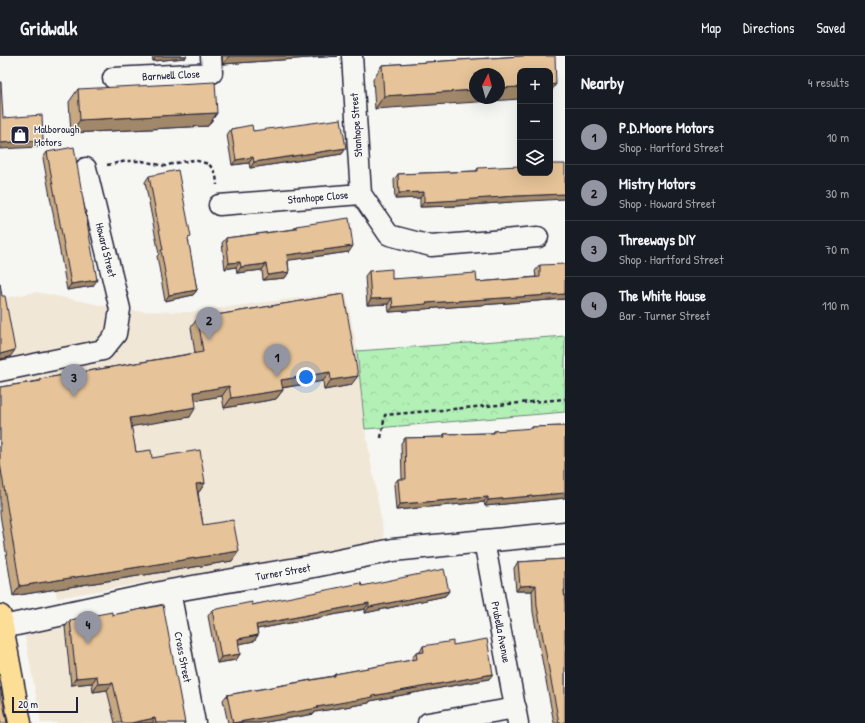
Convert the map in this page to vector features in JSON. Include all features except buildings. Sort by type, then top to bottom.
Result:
[{"type":"highway","points":[[1,621],[20,723]]},
{"type":"street","name":"Barnwell Close","points":[[113,78],[212,73],[211,56]]},
{"type":"street","name":"Stanhope Street","points":[[352,56],[361,194]]},
{"type":"street","name":"Howard Street","points":[[0,371],[103,350],[116,334],[120,309],[86,168]]},
{"type":"street","name":"Stanhope Close","points":[[219,205],[361,194],[389,235],[431,246],[538,237]]},
{"type":"street","name":"Turner Street","points":[[1,621],[314,566],[393,550],[565,533]]},
{"type":"street","name":"Prubella Avenue","points":[[484,541],[517,716]]},
{"type":"street","name":"Cross Street","points":[[170,591],[195,723]]},
{"type":"street","points":[[428,723],[517,716]]},
{"type":"path","points":[[86,168],[100,168],[112,163],[127,161],[142,161],[166,166],[174,163],[194,160],[209,164],[216,174],[219,205]]},
{"type":"path","points":[[381,438],[385,415],[565,399]]},
{"type":"shaded area","points":[[36,292],[130,311],[189,312],[346,292],[357,351],[365,429],[385,541],[57,598],[20,380],[0,384],[0,299]]},
{"type":"shaded area","points":[[110,614],[189,723],[41,723],[24,631]]},
{"type":"green space","points":[[565,336],[565,412],[365,429],[357,351]]},
{"type":"place","name":"Malborough Motors","points":[[20,135]]},
{"type":"place","name":"Mistry Motors","points":[[209,340]]},
{"type":"place","name":"P.D.Moore Motors","points":[[277,377]]},
{"type":"place","name":"Threeways DIY","points":[[74,397]]},
{"type":"place","name":"The White House","points":[[88,644]]}]
